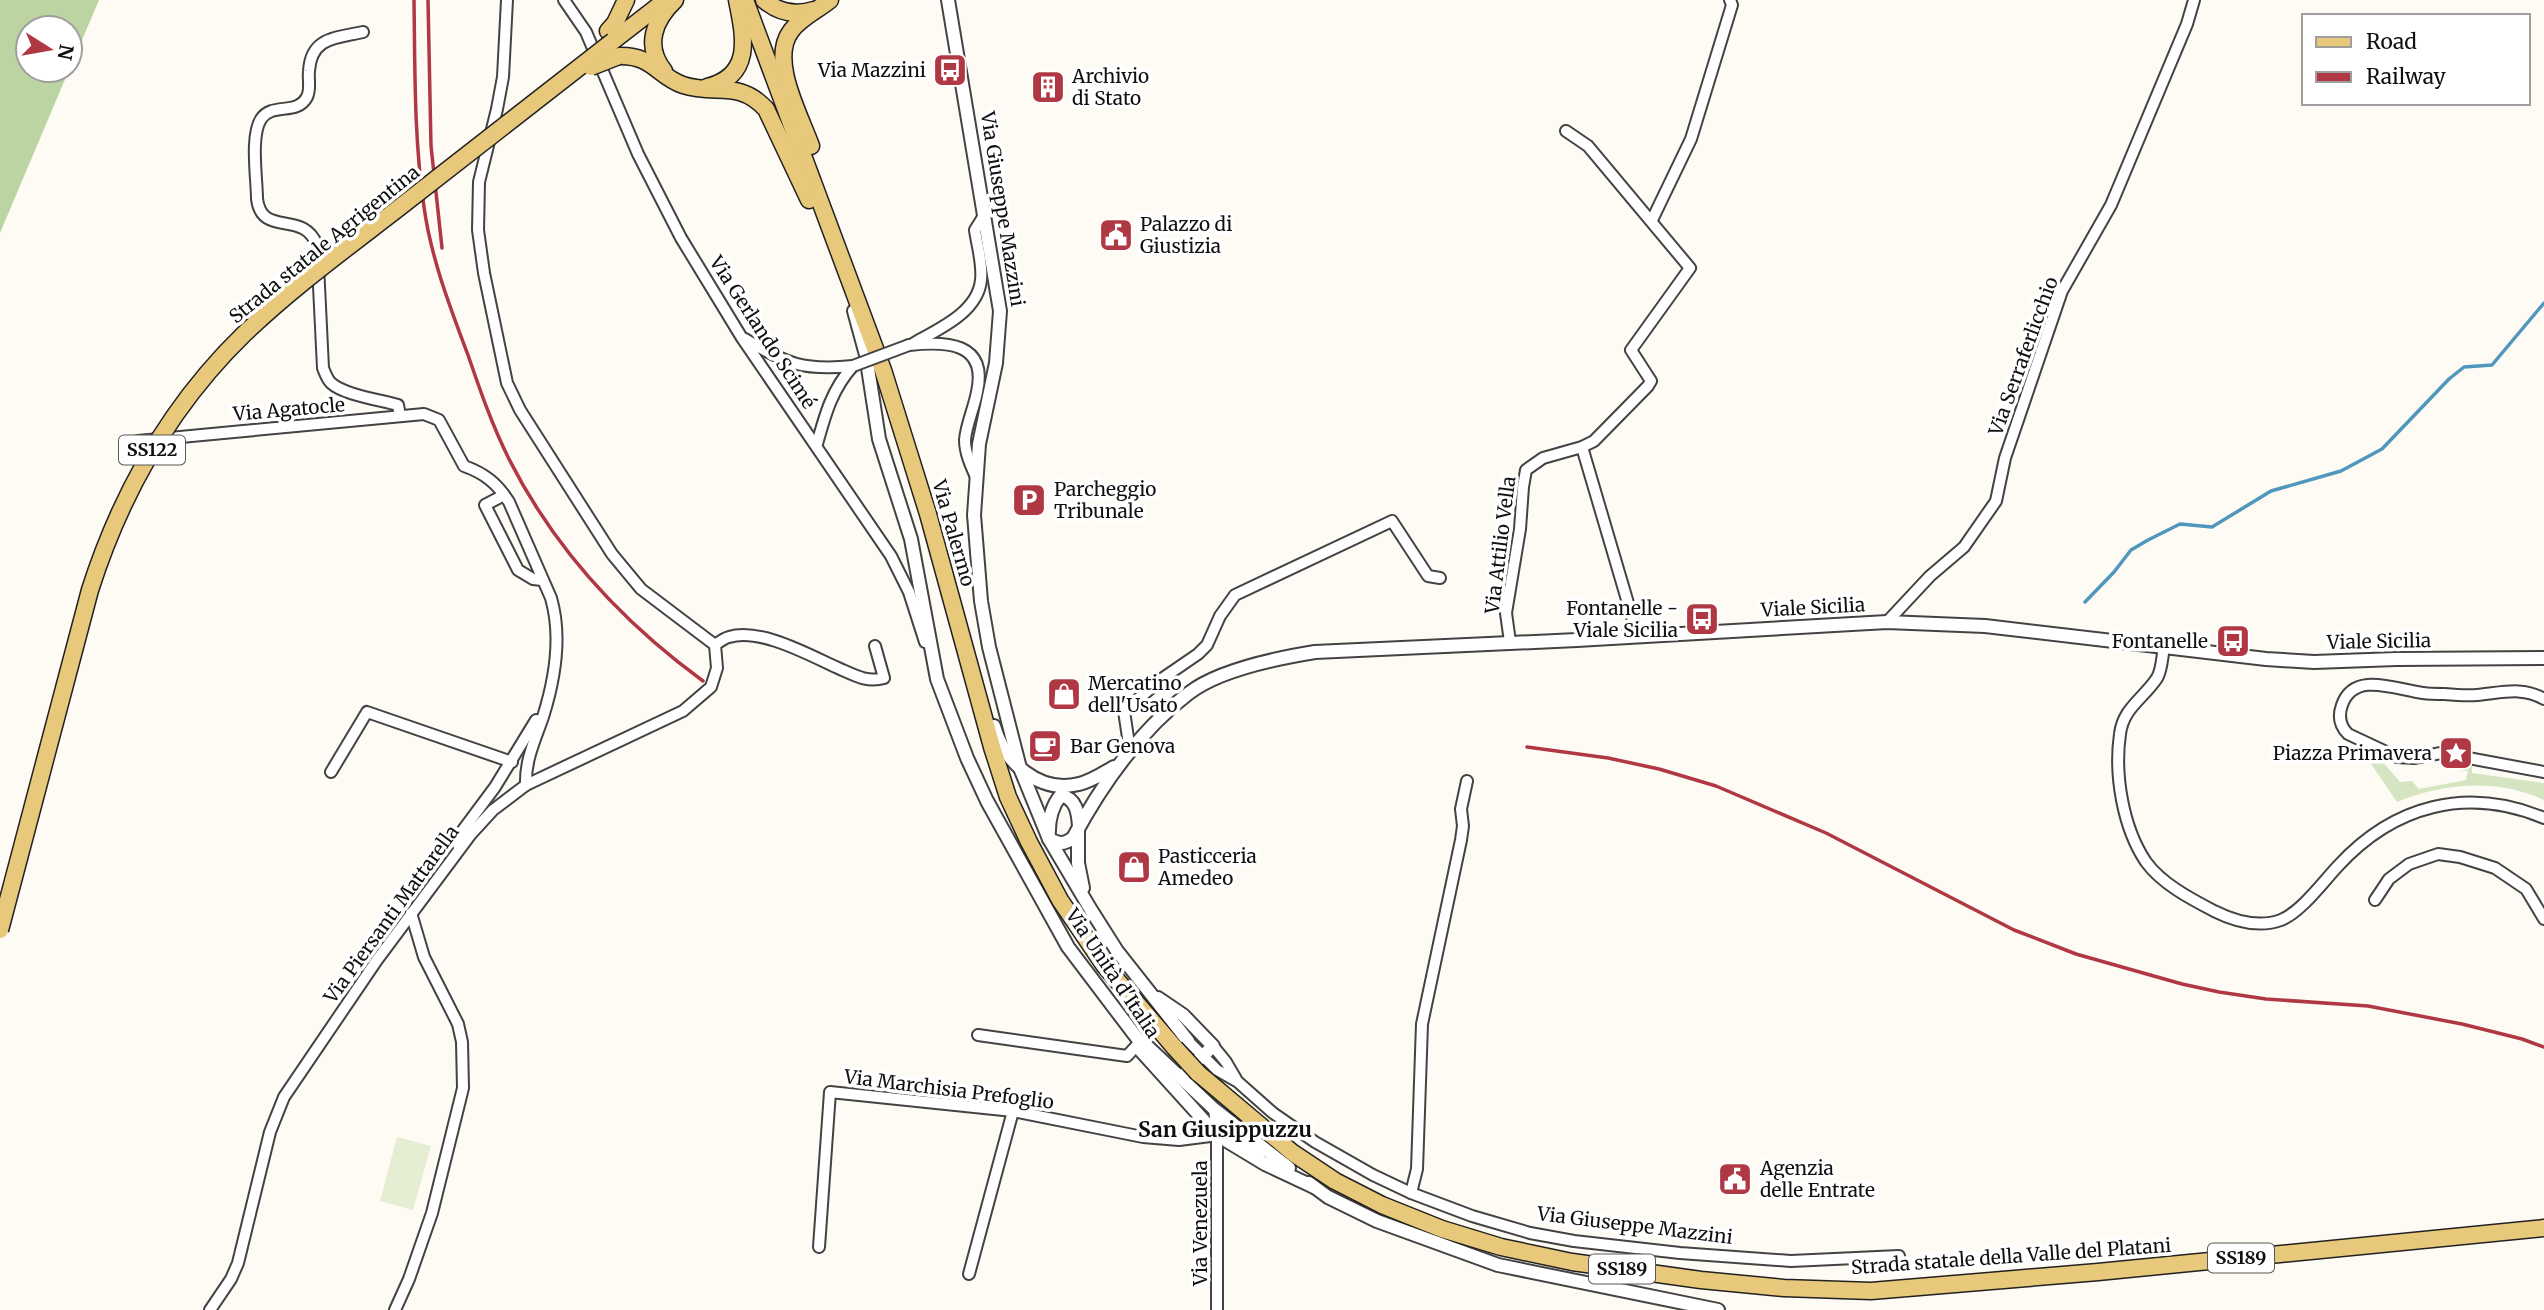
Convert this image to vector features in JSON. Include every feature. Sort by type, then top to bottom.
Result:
[{"type":"main road","points":[[613,43],[615,23],[626,0]]},
{"type":"main road","points":[[522,112],[595,64],[657,0]]},
{"type":"main road","points":[[522,112],[666,0]]},
{"type":"main road","points":[[668,76],[656,58],[653,38],[660,17],[676,0]]},
{"type":"main road","points":[[703,87],[726,79],[740,61],[745,39],[737,0]]},
{"type":"main road","name":"Via Palermo","points":[[745,0],[883,370],[928,514],[1008,797],[1060,900],[1104,965],[1181,1044],[1198,1073]]},
{"type":"main road","points":[[764,0],[779,10],[792,13],[806,13],[826,3]]},
{"type":"main road","points":[[826,3],[792,28],[783,49],[783,69],[895,380],[917,449],[928,514]]},
{"type":"main road","points":[[613,43],[683,85],[743,92],[756,98],[766,109],[808,198],[840,257]]},
{"type":"main road","name":"Strada statale Agrigentina","points":[[0,930],[90,590],[122,503],[150,453],[180,408],[244,334],[310,277],[522,112]]},
{"type":"main road","name":"Strada statale della Valle del Platani","points":[[1198,1073],[1293,1153],[1335,1181],[1382,1205],[1442,1229],[1501,1247],[1584,1264],[1701,1280],[1784,1288],[1871,1291],[2098,1272],[2544,1228]]},
{"type":"street","points":[[507,0],[503,77],[479,183],[478,230],[484,273],[507,383],[527,422],[626,572],[641,589],[715,645],[729,637],[762,637],[858,677],[876,680],[884,678],[875,646]]},
{"type":"street","name":"Via Gerlando Scimé","points":[[565,0],[586,32],[638,154],[681,238],[742,338],[817,444],[891,556],[909,592],[937,679]]},
{"type":"street","name":"Via Giuseppe Mazzini","points":[[948,0],[985,214],[1000,322],[996,363],[979,444],[974,515],[981,601],[989,647],[1020,768],[1049,839],[1117,951],[1152,993],[1181,1044],[1203,1056],[1217,1070],[1238,1082],[1273,1113],[1315,1142],[1411,1193],[1472,1216],[1530,1233],[1587,1243],[1791,1261],[1899,1256]]},
{"type":"street","points":[[1652,220],[1677,173],[1691,139],[1732,5],[1731,0]]},
{"type":"street","name":"Via Serraferlicchio","points":[[1887,622],[1930,576],[1964,547],[1996,501],[2005,458],[2062,291],[2111,205],[2178,48],[2194,0]]},
{"type":"street","points":[[363,32],[332,39],[320,45],[310,57],[309,90],[305,100],[297,107],[271,110],[260,121],[256,139],[257,199],[258,208],[265,217],[274,222],[300,225],[311,233],[317,245],[323,368],[326,376],[340,388],[398,405],[400,416]]},
{"type":"street","name":"Via Attilio Vella","points":[[1510,642],[1506,613],[1520,529],[1526,470],[1543,458],[1594,441],[1648,386],[1651,381],[1649,376],[1632,350],[1690,268],[1588,146],[1566,131]]},
{"type":"street","points":[[742,338],[791,363],[810,368],[853,366],[909,345],[953,320],[977,295],[982,273],[975,229],[985,214]]},
{"type":"street","name":"Via Unità d'Italia","points":[[840,257],[866,355],[879,439],[911,539],[937,679],[987,801],[1068,947],[1140,1042],[1141,1051],[1180,1077],[1270,1155],[1314,1187],[1377,1222],[1498,1265],[1718,1310]]},
{"type":"street","points":[[909,345],[934,342],[951,344],[963,348],[979,366],[978,391],[965,441],[976,478]]},
{"type":"street","points":[[817,444],[832,394],[853,366]]},
{"type":"street","name":"Via Agatocle","points":[[138,441],[424,414],[439,420],[464,466],[481,472],[504,495]]},
{"type":"street","points":[[1582,447],[1638,637]]},
{"type":"street","points":[[526,785],[525,767],[551,684],[557,629],[551,598],[504,495],[485,505],[518,570],[533,579],[542,580]]},
{"type":"street","points":[[1130,751],[1124,711],[1207,645],[1220,616],[1236,595],[1392,521],[1428,576],[1440,578]]},
{"type":"street","points":[[956,617],[975,661],[999,742],[1032,779],[1062,795],[1068,796],[1074,803],[1079,827],[1073,838],[1059,844],[1049,839],[1051,812],[1062,795],[1076,785],[1120,764]]},
{"type":"street","name":"Viale Sicilia","points":[[1079,827],[1101,788],[1130,751],[1191,692],[1230,673],[1273,660],[1315,652],[1887,622],[1985,626],[2164,648],[2314,662],[2544,659]]},
{"type":"street","name":"Via Piersanti Mattarella","points":[[210,1310],[232,1279],[238,1263],[278,1108],[336,1010],[484,818],[526,785],[683,711],[704,694],[714,680],[718,661],[715,645]]},
{"type":"street","points":[[2164,648],[2159,676],[2140,695],[2122,722],[2119,751],[2124,803],[2133,834],[2147,862],[2160,877],[2193,900],[2228,918],[2267,923],[2282,920],[2311,895],[2349,854],[2378,830],[2434,806],[2454,802],[2501,804],[2544,818]]},
{"type":"street","points":[[2544,699],[2533,693],[2508,690],[2474,695],[2424,693],[2385,685],[2364,685],[2358,687],[2343,702],[2340,715],[2343,728],[2356,739],[2387,754],[2414,758],[2441,753],[2544,772]]},
{"type":"street","points":[[456,852],[463,830],[545,710]]},
{"type":"street","points":[[331,772],[367,712],[512,762]]},
{"type":"street","points":[[1032,779],[1059,786],[1076,785]]},
{"type":"street","points":[[1411,1193],[1417,1170],[1422,1024],[1461,840],[1461,809],[1466,781]]},
{"type":"street","name":"Via Giuseppe Mazzini","points":[[1079,827],[1078,863],[1089,905]]},
{"type":"street","points":[[2375,900],[2389,879],[2409,864],[2438,854],[2460,857],[2495,868],[2526,889],[2544,919]]},
{"type":"street","points":[[396,1310],[432,1213],[463,1088],[463,1042],[458,1024],[424,957],[411,913]]},
{"type":"street","name":"Via Giuseppe Mazzini","points":[[1152,993],[1199,1030],[1226,1062],[1238,1082]]},
{"type":"street","points":[[1162,1066],[1181,1044],[1199,1030]]},
{"type":"street","points":[[978,1035],[1127,1056],[1140,1042]]},
{"type":"street","points":[[1180,1077],[1213,1046]]},
{"type":"street","name":"Via Unità d'Italia","points":[[1162,1066],[1196,1113],[1217,1135],[1265,1164],[1314,1187]]},
{"type":"street","name":"Via Marchisia Prefoglio","points":[[819,1247],[830,1092],[1013,1111],[1143,1137],[1179,1140],[1217,1135]]},
{"type":"street","name":"Via Venezuela","points":[[1214,1109],[1217,1135],[1217,1310]]},
{"type":"street","points":[[969,1275],[1013,1111]]},
{"type":"street","points":[[1192,1138],[1197,1125],[1196,1113]]},
{"type":"street","points":[[1217,1135],[1226,1134],[1270,1155]]},
{"type":"green space","points":[[0,0],[99,0],[84,35],[84,14],[14,14],[14,84],[63,84],[0,233]]},
{"type":"green space","points":[[2370,754],[2381,760],[2400,782],[2412,781],[2419,789],[2466,780],[2468,771],[2460,770],[2461,761],[2472,762],[2472,773],[2544,783],[2544,800],[2508,788],[2470,786],[2451,787],[2397,802],[2367,758]]},
{"type":"green space","points":[[397,1137],[431,1146],[413,1210],[380,1201]]},
{"type":"waterway","points":[[2085,602],[2131,550],[2148,540],[2180,524],[2212,527],[2271,491],[2341,471],[2382,449],[2449,379],[2464,367],[2492,365],[2544,303]]},
{"type":"railway","points":[[414,0],[417,130],[427,226],[448,301],[497,433],[527,492],[547,524],[593,582],[645,634],[703,681]]},
{"type":"railway","points":[[428,0],[431,146],[442,248]]},
{"type":"railway","points":[[1527,747],[1608,758],[1659,769],[1716,786],[1826,833],[2014,930],[2076,954],[2219,992],[2266,999],[2368,1006],[2462,1024],[2544,1047]]},
{"type":"place","name":"Via Mazzini","points":[[950,70]]},
{"type":"place","name":"Archivio di Stato","points":[[1048,87]]},
{"type":"place","name":"Palazzo di Giustizia","points":[[1116,235]]},
{"type":"place","name":"Parcheggio Tribunale","points":[[1029,500]]},
{"type":"place","name":"Fontanelle - Viale Sicilia","points":[[1702,619]]},
{"type":"place","name":"Fontanelle","points":[[2233,641]]},
{"type":"place","name":"Mercatino dell'Usato","points":[[1064,694]]},
{"type":"place","name":"Bar Genova","points":[[1045,746]]},
{"type":"place","name":"Piazza Primavera","points":[[2456,753]]},
{"type":"place","name":"Pasticceria Amedeo","points":[[1134,867]]},
{"type":"place","name":"Agenzia delle Entrate","points":[[1735,1179]]},
{"type":"district","name":"San Giusippuzzu","points":[[1225,1130]]}]
